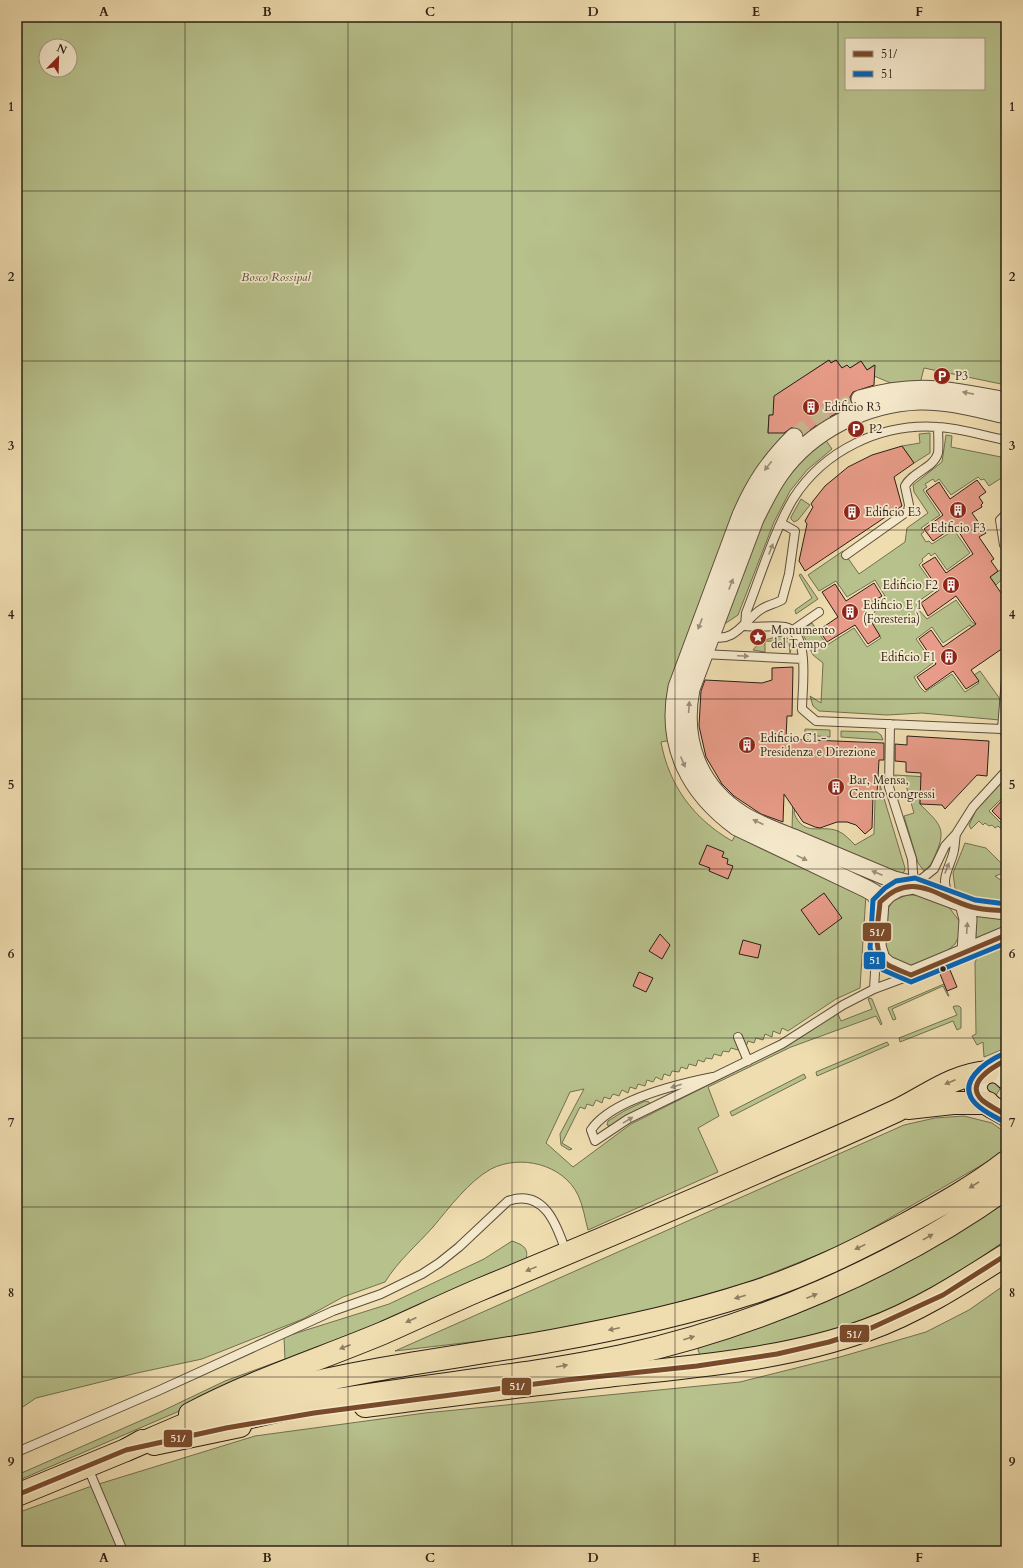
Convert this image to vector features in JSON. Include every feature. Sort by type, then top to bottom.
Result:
[{"type":"main road","points":[[126,1450],[218,1399],[294,1367],[382,1333],[478,1291],[567,1255],[899,1109],[935,1088],[975,1073],[997,1075]]},
{"type":"main road","points":[[997,1075],[979,1078],[976,1087],[979,1097],[997,1100],[1006,1115]]},
{"type":"main road","points":[[899,1109],[997,1100]]},
{"type":"main road","points":[[17,1495],[186,1424],[281,1390],[345,1375],[607,1330],[695,1310],[749,1294],[814,1270],[879,1238],[947,1202],[1006,1162]]},
{"type":"main road","points":[[126,1450],[237,1420],[323,1403],[623,1356],[690,1338],[778,1310],[839,1284],[954,1222],[1006,1188]]},
{"type":"main road","points":[[126,1450],[226,1428],[314,1412],[566,1380],[697,1366],[777,1354],[829,1342],[869,1329],[943,1295],[1006,1256]]},
{"type":"street","points":[[860,399],[875,394],[919,388],[942,389],[1006,401]]},
{"type":"street","points":[[697,652],[711,636],[755,519],[767,494],[781,472],[812,441],[831,427],[853,417],[877,408],[901,403],[919,401],[941,402],[1006,415]]},
{"type":"street","points":[[794,437],[768,466],[753,487],[697,652],[683,736],[701,772],[714,790],[728,804],[778,839],[874,894],[880,902],[877,946],[881,959],[888,965],[911,975],[1006,935]]},
{"type":"street","points":[[778,839],[894,880],[914,885],[958,902],[990,910],[1006,911]]},
{"type":"street","points":[[880,902],[889,893],[898,888],[914,885]]},
{"type":"street","points":[[958,902],[968,919],[966,952]]},
{"type":"street","points":[[997,1075],[1006,1060]]},
{"type":"lane","points":[[745,626],[746,613],[781,523],[794,498],[815,471],[838,453],[854,443],[893,430],[938,427],[1006,440]]},
{"type":"lane","points":[[846,555],[908,511],[909,505],[905,486],[908,480],[935,460],[938,452],[938,427]]},
{"type":"lane","points":[[1004,545],[1000,520],[1006,514]]},
{"type":"lane","points":[[711,636],[718,639],[727,636],[745,626],[759,610],[782,600],[789,574],[795,531],[781,523]]},
{"type":"lane","points":[[793,630],[819,612]]},
{"type":"lane","points":[[745,626],[786,627],[793,630],[799,639],[803,659],[802,709],[816,721],[1004,731],[1004,681],[1006,680]]},
{"type":"lane","points":[[697,652],[803,659]]},
{"type":"lane","points":[[890,724],[888,787],[912,859],[914,885]]},
{"type":"lane","points":[[914,885],[934,869],[945,846],[956,834],[973,807],[1006,771]]},
{"type":"lane","points":[[956,834],[954,851],[944,875],[947,891],[958,902]]},
{"type":"lane","points":[[874,989],[877,946]]},
{"type":"lane","points":[[714,1077],[656,1092],[608,1114],[597,1121],[591,1130],[595,1141],[628,1119],[782,1044],[843,1005],[874,989],[911,975]]},
{"type":"lane","points":[[738,1037],[748,1061]]},
{"type":"lane","points":[[17,1452],[160,1390],[333,1311],[381,1294],[422,1274],[444,1259],[508,1201],[513,1199],[527,1198],[535,1201],[549,1213],[558,1229],[567,1255]]},
{"type":"lane","points":[[86,1465],[123,1551]]},
{"type":"green space","name":"Bosco Rossipal","points":[[17,17],[1006,17],[1006,385],[924,368],[920,384],[898,386],[874,376],[874,365],[867,370],[861,361],[850,368],[842,368],[836,360],[831,363],[829,360],[781,392],[773,415],[769,415],[768,433],[786,427],[791,433],[672,740],[661,742],[670,773],[685,800],[695,812],[718,832],[732,841],[737,832],[866,894],[860,988],[836,999],[788,1031],[782,1028],[780,1034],[773,1031],[772,1037],[765,1034],[763,1040],[756,1038],[754,1043],[748,1041],[746,1047],[739,1048],[738,1050],[731,1048],[729,1052],[723,1051],[721,1056],[714,1054],[712,1059],[706,1058],[704,1062],[698,1060],[696,1066],[689,1064],[687,1069],[681,1067],[679,1072],[672,1071],[670,1076],[664,1074],[662,1080],[656,1077],[653,1082],[647,1080],[645,1086],[638,1084],[636,1089],[630,1087],[628,1093],[622,1090],[619,1096],[613,1094],[610,1099],[604,1097],[602,1103],[596,1100],[593,1106],[587,1104],[585,1109],[580,1107],[562,1143],[572,1149],[569,1150],[561,1145],[560,1134],[584,1089],[570,1092],[546,1143],[573,1167],[631,1124],[788,1045],[837,1012],[841,1021],[872,1009],[868,999],[869,998],[872,999],[882,1024],[881,1025],[876,1016],[791,1047],[708,1087],[719,1116],[698,1128],[718,1172],[588,1230],[583,1208],[578,1195],[571,1184],[562,1176],[552,1169],[527,1162],[515,1162],[502,1165],[483,1174],[467,1188],[433,1227],[401,1260],[385,1282],[343,1297],[303,1319],[202,1359],[137,1373],[36,1398],[17,1411]]},
{"type":"green space","points":[[910,407],[948,408],[1006,419],[1006,421],[957,412],[913,409],[870,417],[848,426],[825,439],[832,449],[807,470],[790,491],[774,522],[738,615],[723,625],[722,622],[736,584],[765,513],[782,482],[804,454],[832,432],[866,416]]},
{"type":"green space","points":[[930,433],[930,453],[914,463],[902,446],[920,443],[919,434]]},
{"type":"green space","points":[[946,435],[952,436],[951,447],[1006,458],[1006,475],[989,486],[984,479],[981,480],[978,477],[951,495],[939,479],[935,482],[933,479],[925,484],[927,487],[923,490],[940,515],[921,528],[924,532],[921,534],[926,542],[929,541],[932,544],[954,530],[970,553],[947,570],[935,553],[931,556],[929,553],[922,559],[923,561],[919,565],[936,589],[916,603],[919,607],[917,608],[927,619],[956,600],[975,624],[986,617],[975,631],[970,625],[943,643],[932,627],[916,639],[933,663],[914,677],[925,692],[952,674],[965,692],[979,683],[974,675],[980,671],[1000,699],[1000,720],[922,713],[887,715],[819,711],[813,706],[810,696],[821,703],[823,663],[813,655],[801,630],[812,623],[827,645],[854,628],[867,647],[881,638],[868,617],[875,612],[871,606],[885,596],[875,580],[847,597],[836,581],[819,591],[808,575],[843,551],[859,574],[905,542],[907,528],[928,513],[914,492],[913,485],[942,462]]},
{"type":"green space","points":[[801,499],[810,505],[798,520],[794,522],[791,517]]},
{"type":"green space","points":[[1006,566],[1005,576],[996,585],[990,577]]},
{"type":"green space","points":[[801,574],[818,599],[796,614],[795,610],[812,598],[799,575]]},
{"type":"green space","points":[[782,636],[791,640],[793,643],[790,653],[789,642],[765,641],[765,652],[753,650],[762,642],[769,639]]},
{"type":"green space","points":[[805,729],[830,730],[830,737],[805,735]]},
{"type":"green space","points":[[841,731],[877,732],[881,735],[883,740],[841,737]]},
{"type":"green space","points":[[895,775],[960,779],[920,790],[920,804],[936,821],[941,831],[941,837],[936,853],[930,865],[924,871],[918,863],[904,816],[914,813],[905,782],[894,784]]},
{"type":"green space","points":[[1006,777],[1006,794],[989,811],[1006,828],[1006,834],[998,826],[995,828],[992,825],[989,826],[985,823],[983,825],[979,821],[971,829],[969,825],[977,808]]},
{"type":"green space","points":[[880,785],[905,868],[901,875],[792,830],[793,794],[796,806],[794,813],[798,821],[808,828],[831,829],[838,831],[845,835],[855,845],[874,834],[875,800],[880,796]]},
{"type":"green space","points":[[965,843],[986,848],[1006,868],[1006,872],[995,876],[1006,884],[1006,906],[965,896],[955,888],[953,873]]},
{"type":"green space","points":[[907,895],[917,895],[948,906],[960,922],[960,934],[955,944],[947,951],[909,966],[891,959],[884,947],[887,910],[893,901]]},
{"type":"green space","points":[[975,912],[1006,914],[1006,930],[976,941]]},
{"type":"green space","points":[[1006,943],[1006,1048],[984,1057],[983,1042],[977,1045],[972,1036],[976,1034],[975,962],[979,955]]},
{"type":"green space","points":[[944,984],[949,996],[943,986],[892,1009],[896,1019],[893,1020],[888,1008]]},
{"type":"green space","points":[[959,1006],[961,1008],[961,1028],[957,1030],[953,1021],[900,1042],[899,1038],[957,1015],[953,1007]]},
{"type":"green space","points":[[887,1042],[889,1045],[817,1076],[816,1072]]},
{"type":"green space","points":[[804,1074],[806,1078],[732,1116],[730,1112]]},
{"type":"green space","points":[[988,1080],[1000,1085],[1000,1089],[996,1095],[988,1095],[985,1082]]},
{"type":"green space","points":[[645,1101],[649,1102],[650,1104],[611,1126],[607,1125],[608,1121]]},
{"type":"green space","points":[[964,1116],[992,1123],[1006,1133],[1006,1151],[845,1244],[752,1281],[645,1312],[540,1334],[395,1351],[904,1125],[935,1118]]},
{"type":"green space","points":[[1006,1197],[1006,1240],[952,1277],[900,1305],[841,1328],[793,1343],[700,1355],[698,1350],[701,1342]]},
{"type":"green space","points":[[512,1241],[525,1248],[527,1254],[525,1262],[17,1481],[17,1475],[158,1413],[225,1381],[285,1359],[284,1337],[389,1304],[484,1259]]},
{"type":"green space","points":[[1006,1284],[1006,1551],[17,1551],[17,1513],[89,1487],[255,1436],[425,1413],[740,1382],[840,1357],[926,1332],[969,1310]]},
{"type":"building","name":"Edificio R3","points":[[829,360],[831,363],[836,360],[842,368],[847,365],[850,368],[861,361],[867,370],[875,365],[874,385],[853,392],[850,397],[852,404],[818,424],[804,435],[801,430],[796,427],[791,428],[784,433],[768,433],[769,415],[773,415],[774,396]]},
{"type":"building","name":"Edificio E3","points":[[902,446],[914,463],[894,477],[902,506],[805,571],[799,561],[807,524],[805,521],[813,507],[811,504],[813,501],[825,486],[848,467],[872,455]]},
{"type":"building","points":[[977,480],[986,492],[979,497],[983,503],[981,505],[982,507],[972,513],[986,533],[979,537],[994,559],[991,561],[998,571],[990,577],[1006,600],[1006,646],[971,670],[979,681],[966,689],[953,671],[926,690],[917,677],[936,664],[919,639],[931,630],[943,647],[976,624],[956,596],[928,616],[921,603],[939,590],[922,565],[935,557],[946,573],[973,554],[955,526],[933,541],[924,529],[943,515],[926,491],[939,482],[950,499]]},
{"type":"building","name":"Edificio E 1 (Foresteria)","points":[[874,583],[882,596],[863,608],[880,636],[868,644],[855,625],[827,642],[819,630],[838,617],[822,592],[835,584],[846,601]]},
{"type":"building","name":"Edificio C1 - Presidenza e Direzione","points":[[793,667],[792,716],[787,716],[786,739],[884,743],[884,760],[879,760],[877,794],[873,796],[872,828],[865,834],[856,825],[847,822],[837,822],[820,828],[803,822],[784,794],[783,822],[761,814],[734,796],[722,784],[706,757],[699,726],[701,691],[705,680],[762,683],[772,680],[772,668]]},
{"type":"building","points":[[907,736],[989,741],[987,776],[977,775],[945,809],[942,805],[920,804],[921,773],[906,772],[906,762],[895,761],[895,744],[907,745]]},
{"type":"building","points":[[1006,796],[1006,825],[992,811]]},
{"type":"building","points":[[707,845],[724,852],[722,857],[728,859],[727,864],[733,866],[728,879],[709,871],[710,868],[699,864]]},
{"type":"building","points":[[824,893],[842,918],[819,935],[801,910]]},
{"type":"building","points":[[660,934],[670,945],[662,959],[649,951]]},
{"type":"building","points":[[743,940],[761,945],[758,958],[739,954]]},
{"type":"building","points":[[950,970],[957,987],[947,991],[940,974]]},
{"type":"building","points":[[639,972],[653,978],[646,992],[633,986]]},
{"type":"tunnel","points":[[794,437],[822,416],[860,399]]},
{"type":"transit line","name":"51","points":[[1006,904],[975,900],[915,878],[896,881],[885,888],[873,900],[870,948],[875,962],[883,970],[911,982],[1006,943]]},
{"type":"transit line","name":"51/","points":[[1006,911],[972,907],[925,888],[914,886],[903,887],[892,892],[880,902],[877,927],[877,945],[882,960],[888,965],[911,975],[1006,935]]},
{"type":"transit line","name":"51","points":[[1002,1121],[979,1107],[970,1096],[969,1088],[975,1074],[988,1062],[1003,1054]]},
{"type":"transit line","name":"51/","points":[[1006,1060],[982,1076],[976,1088],[977,1094],[982,1100],[1006,1115]]},
{"type":"transit line","name":"51/","points":[[17,1495],[126,1450],[226,1428],[314,1413],[566,1380],[697,1366],[777,1354],[829,1342],[869,1329],[943,1295],[1006,1255]]},
{"type":"place","name":"P3","points":[[942,376]]},
{"type":"place","name":"Edificio R3","points":[[811,407]]},
{"type":"place","name":"P2","points":[[856,429]]},
{"type":"place","name":"Edificio F3","points":[[958,510]]},
{"type":"place","name":"Edificio E3","points":[[852,512]]},
{"type":"place","name":"Edificio F2","points":[[951,585]]},
{"type":"place","name":"Edificio E 1 (Foresteria)","points":[[850,612]]},
{"type":"place","name":"Monumento del Tempo","points":[[758,637]]},
{"type":"place","name":"Edificio F1","points":[[949,657]]},
{"type":"place","name":"Edificio C1 - Presidenza e Direzione","points":[[747,745]]},
{"type":"place","name":"Bar, Mensa, Centro congressi","points":[[836,787]]}]
